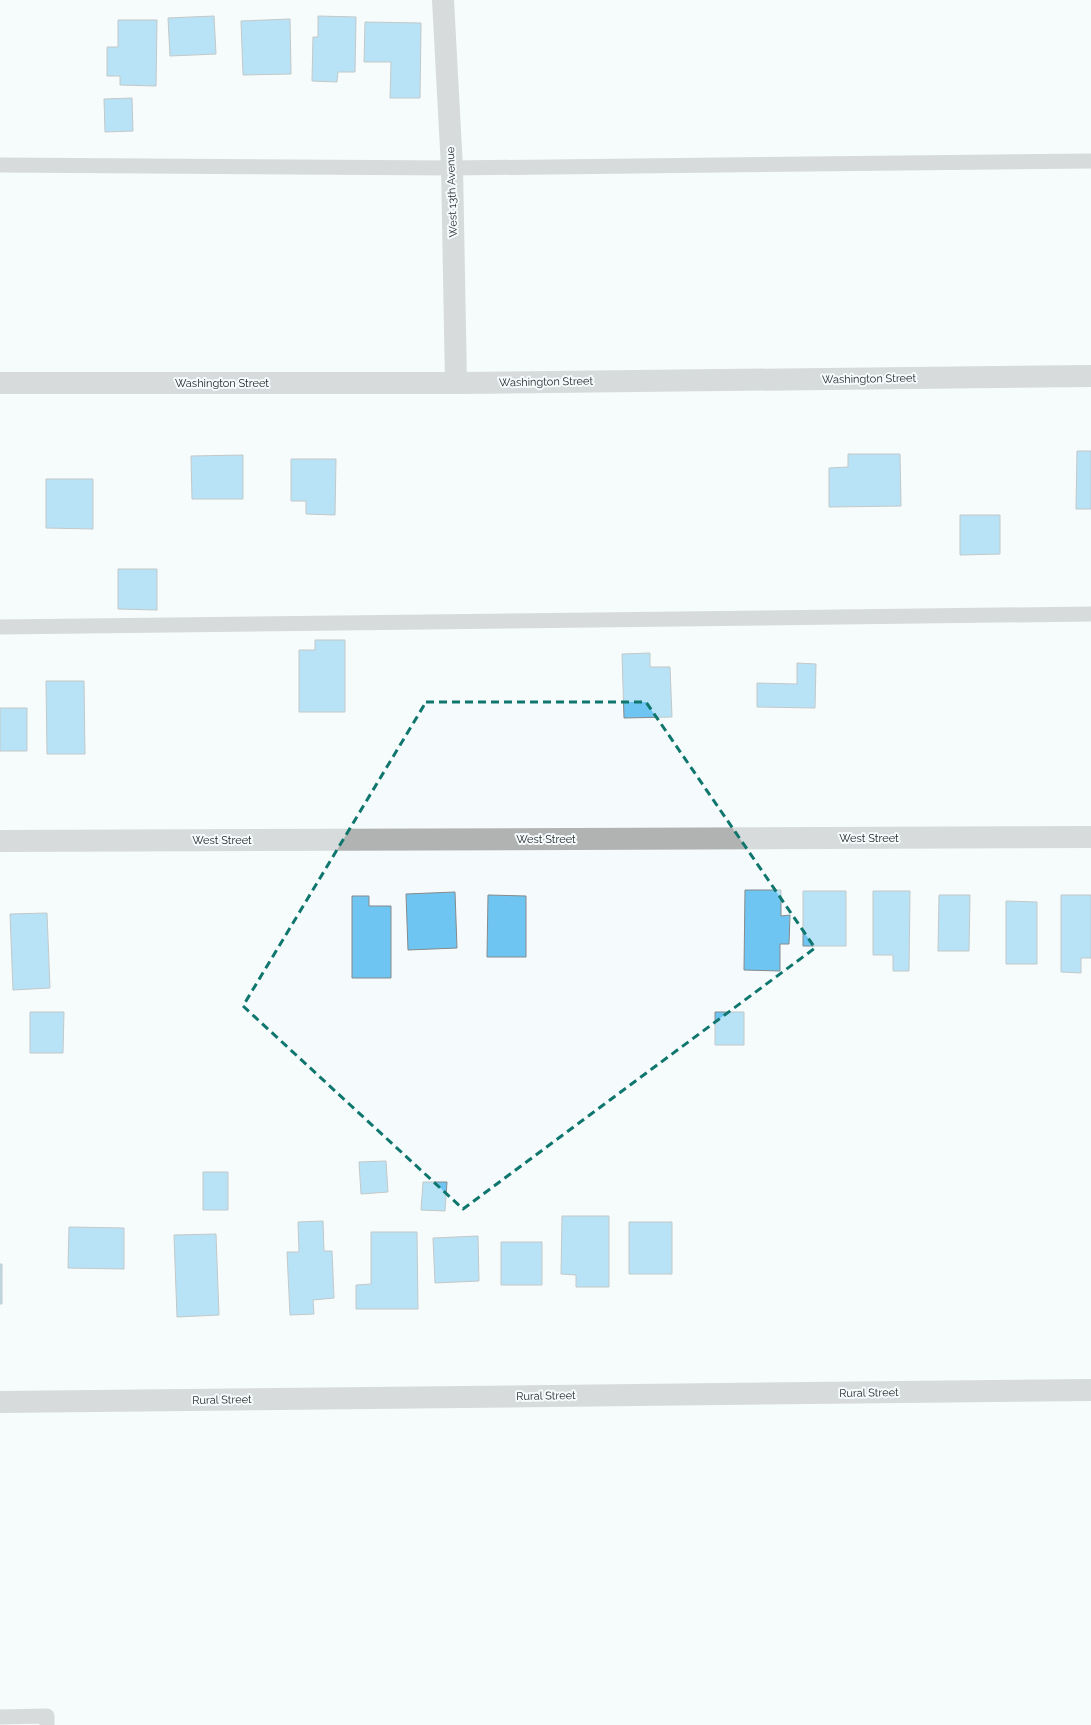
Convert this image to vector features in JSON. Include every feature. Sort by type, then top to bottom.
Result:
[{"type":"street","name":"West 13th Avenue","points":[[443,0],[452,168],[456,383]]},
{"type":"street","name":"Washington Street","points":[[0,383],[456,383],[1091,376]]},
{"type":"street","name":"West Street","points":[[0,841],[1091,837]]},
{"type":"street","name":"Rural Street","points":[[0,1402],[1091,1390]]},
{"type":"lane","points":[[0,165],[452,168],[1091,161]]},
{"type":"lane","points":[[0,627],[1091,614]]},
{"type":"lane","points":[[0,1717],[47,1716],[47,1725]]},
{"type":"highlighted area","points":[[426,702],[646,702],[815,948],[463,1209],[243,1006]]},
{"type":"building","points":[[214,16],[216,54],[170,56],[168,18]]},
{"type":"building","points":[[318,16],[356,17],[355,72],[338,72],[337,82],[312,81],[313,37],[318,37]]},
{"type":"building","points":[[290,19],[291,74],[243,75],[241,21]]},
{"type":"building","points":[[118,20],[157,20],[156,86],[120,85],[120,76],[107,76],[107,47],[118,47]]},
{"type":"building","points":[[365,22],[421,23],[420,98],[390,98],[391,62],[364,62]]},
{"type":"building","points":[[132,98],[133,131],[105,132],[104,99]]},
{"type":"building","points":[[1077,451],[1091,451],[1091,509],[1076,509]]},
{"type":"building","points":[[848,454],[900,454],[901,506],[829,507],[829,468],[848,467]]},
{"type":"building","points":[[243,455],[243,499],[192,499],[191,456]]},
{"type":"building","points":[[291,459],[336,459],[335,515],[306,514],[306,501],[291,501]]},
{"type":"building","points":[[46,479],[93,479],[93,529],[46,528]]},
{"type":"building","points":[[960,515],[1000,515],[1000,554],[960,555]]},
{"type":"building","points":[[118,569],[157,569],[157,610],[118,609]]},
{"type":"building","points":[[315,640],[345,640],[345,712],[299,712],[299,650],[315,650]]},
{"type":"building","points":[[650,653],[650,667],[670,667],[672,717],[624,718],[622,654]]},
{"type":"building","points":[[797,663],[816,664],[815,708],[757,707],[757,683],[797,684]]},
{"type":"building","points":[[46,681],[84,681],[85,754],[47,754]]},
{"type":"building","points":[[0,708],[27,708],[27,751],[0,751]]},
{"type":"building","points":[[745,890],[781,890],[781,916],[790,915],[789,944],[780,944],[780,971],[744,970]]},
{"type":"building","points":[[803,891],[846,891],[846,946],[803,946]]},
{"type":"building","points":[[873,891],[910,891],[909,971],[893,971],[893,955],[873,955]]},
{"type":"building","points":[[455,892],[457,948],[408,950],[406,894]]},
{"type":"building","points":[[488,895],[526,896],[526,957],[487,957]]},
{"type":"building","points":[[939,895],[970,895],[969,951],[938,951]]},
{"type":"building","points":[[1061,895],[1091,895],[1091,958],[1081,958],[1081,973],[1061,972]]},
{"type":"building","points":[[352,896],[369,896],[369,906],[391,906],[391,978],[352,978]]},
{"type":"building","points":[[1006,901],[1037,902],[1037,964],[1006,964]]},
{"type":"building","points":[[47,913],[50,988],[13,990],[10,914]]},
{"type":"building","points":[[30,1012],[64,1012],[63,1053],[30,1053]]},
{"type":"building","points":[[715,1012],[744,1012],[744,1045],[715,1045]]},
{"type":"building","points":[[386,1161],[388,1192],[361,1194],[359,1162]]},
{"type":"building","points":[[203,1172],[228,1172],[228,1210],[203,1210]]},
{"type":"building","points":[[423,1182],[447,1182],[445,1211],[421,1210]]},
{"type":"building","points":[[562,1216],[609,1216],[609,1287],[576,1287],[576,1275],[561,1274]]},
{"type":"building","points":[[323,1221],[324,1251],[332,1251],[334,1298],[313,1300],[314,1314],[290,1315],[287,1252],[299,1252],[298,1222]]},
{"type":"building","points":[[629,1222],[672,1222],[672,1274],[629,1274]]},
{"type":"building","points":[[69,1227],[124,1228],[124,1269],[68,1268]]},
{"type":"building","points":[[371,1232],[417,1232],[418,1309],[356,1309],[356,1285],[371,1284]]},
{"type":"building","points":[[216,1234],[219,1315],[177,1317],[174,1235]]},
{"type":"building","points":[[478,1236],[479,1281],[435,1283],[433,1238]]},
{"type":"building","points":[[501,1242],[542,1242],[542,1285],[501,1285]]},
{"type":"building","points":[[0,1264],[2,1264],[2,1304],[0,1304]]}]
